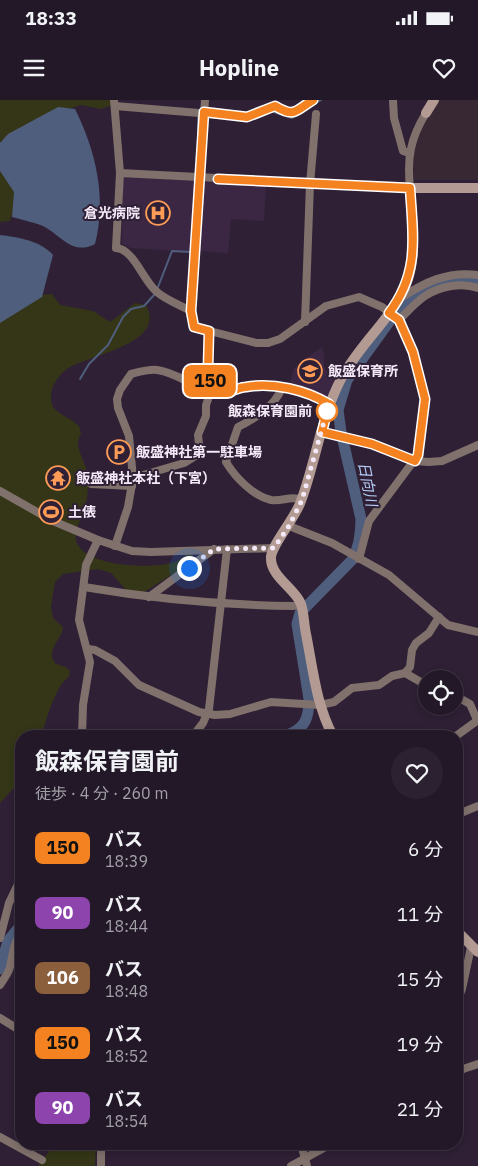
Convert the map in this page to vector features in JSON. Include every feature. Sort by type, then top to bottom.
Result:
[{"type":"street","points":[[205,100],[191,311],[194,327],[256,343],[268,343],[280,338],[326,306],[358,297],[370,300],[399,320],[413,352],[425,399],[418,455],[369,521],[359,559]]},
{"type":"street","points":[[191,311],[157,292],[130,254],[122,248],[116,248],[120,174],[114,103],[247,117],[275,106],[287,113],[292,113],[313,100]]},
{"type":"street","points":[[393,100],[398,139],[403,151],[409,153]]},
{"type":"street","points":[[330,730],[317,705],[301,605],[276,572],[272,562],[274,548],[289,526],[302,500],[329,404],[353,360],[389,313],[407,282],[413,255],[408,169],[409,153],[417,127],[434,100]]},
{"type":"street","points":[[305,322],[310,184],[316,114]]},
{"type":"street","points":[[120,174],[410,188],[478,188]]},
{"type":"street","points":[[399,298],[430,280],[443,276],[465,273],[478,275]]},
{"type":"street","points":[[399,320],[426,295],[456,285],[469,284],[478,288]]},
{"type":"street","points":[[91,484],[132,482],[184,463],[200,453],[198,435],[206,416],[206,405],[211,392],[208,369],[209,331]]},
{"type":"street","points":[[115,546],[128,507],[132,482],[129,436],[118,408],[117,399],[131,374],[158,370],[211,392],[229,392],[244,387],[257,386],[291,389],[329,404]]},
{"type":"street","points":[[282,388],[278,398],[256,418],[238,427],[226,462],[232,472],[261,496],[272,500],[295,497],[302,500]]},
{"type":"street","points":[[322,432],[372,444],[415,461],[442,461],[478,445]]},
{"type":"street","points":[[0,491],[53,520],[115,546],[151,552],[274,548]]},
{"type":"street","points":[[289,526],[332,543],[389,575],[448,625],[478,632]]},
{"type":"street","points":[[82,730],[83,705],[90,662],[79,620],[86,565],[98,540]]},
{"type":"street","points":[[149,596],[214,549]]},
{"type":"street","points":[[198,730],[208,713],[227,549]]},
{"type":"street","points":[[84,587],[220,604],[301,605]]},
{"type":"street","points":[[88,649],[106,655],[115,661],[140,685],[199,712],[216,715],[230,714],[271,702],[317,705],[334,702],[352,688],[379,685],[392,676],[405,673],[410,667],[412,650],[416,643],[429,632],[439,617]]},
{"type":"street","points":[[405,673],[418,680]]},
{"type":"street","points":[[463,700],[470,704],[477,720],[469,729],[463,732]]},
{"type":"street","points":[[463,812],[478,806]]},
{"type":"street","points":[[0,938],[9,904],[15,891]]},
{"type":"street","points":[[463,937],[474,949],[463,985]]},
{"type":"street","points":[[0,985],[9,970],[15,947]]},
{"type":"street","points":[[0,1018],[15,1027]]},
{"type":"street","points":[[463,1070],[478,1064]]},
{"type":"street","points":[[0,1137],[15,1145]]},
{"type":"street","points":[[24,1150],[42,1160]]},
{"type":"street","points":[[101,1166],[102,1150]]},
{"type":"street","points":[[291,1166],[306,1162],[323,1150]]},
{"type":"shaded area","points":[[439,100],[478,100],[478,180],[414,180],[414,152],[419,132]]},
{"type":"shaded area","name":"倉光病院","points":[[123,177],[195,181],[190,252],[131,248],[122,244]]},
{"type":"shaded area","points":[[207,182],[266,186],[264,221],[231,219],[228,253],[200,251],[204,184]]},
{"type":"shaded area","name":"飯盛保育所","points":[[322,348],[324,355],[324,367],[336,383],[328,399],[289,385],[294,368]]},
{"type":"green space","points":[[0,100],[111,100],[112,105],[101,109],[81,105],[62,111],[19,194],[10,221],[0,222]]},
{"type":"green space","points":[[52,294],[60,305],[93,311],[110,322],[135,303],[146,305],[150,318],[146,329],[136,339],[67,369],[57,380],[52,390],[51,402],[54,408],[79,426],[81,434],[78,444],[88,477],[87,500],[76,531],[76,540],[81,549],[91,556],[118,564],[161,565],[177,561],[191,552],[194,561],[144,592],[127,591],[111,573],[98,569],[63,574],[55,582],[51,606],[53,618],[63,627],[52,655],[56,664],[66,667],[70,671],[69,677],[64,681],[56,695],[43,730],[15,730],[15,787],[0,803],[0,310],[28,296]]},
{"type":"green space","points":[[50,1150],[96,1150],[95,1166],[38,1166]]},
{"type":"water","points":[[58,107],[75,109],[94,158],[100,210],[95,244],[87,247],[73,246],[43,226],[12,217],[14,192],[0,171],[0,143],[8,134]]},
{"type":"water","points":[[0,235],[36,243],[53,255],[42,297],[0,323]]},
{"type":"waterway","points":[[271,111],[292,118],[321,100]]},
{"type":"waterway","points":[[198,116],[198,149]]},
{"type":"waterway","points":[[158,287],[172,251],[191,252],[191,247]]},
{"type":"waterway","name":"日向川","points":[[297,730],[307,718],[309,699],[297,624],[300,613],[352,560],[361,530],[361,519],[341,432],[338,410],[347,380],[402,304],[433,284],[446,279],[458,277],[478,280]]},
{"type":"waterway","points":[[80,379],[89,364],[108,345],[123,317],[131,309],[144,306],[154,295]]},
{"type":"waterway","name":"日向川","points":[[0,969],[8,941],[15,932]]},
{"type":"bus line","name":"150","points":[[218,179],[410,188],[413,255],[407,282],[389,313],[399,320],[413,352],[425,399],[418,455],[415,461],[372,444],[322,432],[329,404],[321,399],[291,389],[257,386],[244,387],[229,392],[211,392],[208,369],[209,331],[194,327],[191,311],[204,112],[247,117],[275,106],[287,113],[292,113],[313,100]]},
{"type":"place","name":"倉光病院","points":[[158,213]]},
{"type":"place","name":"飯盛保育所","points":[[310,371]]},
{"type":"place","name":"飯森保育園前","points":[[327,411]]},
{"type":"place","name":"飯盛神社第一駐車場","points":[[119,452]]},
{"type":"place","name":"飯盛神社本社（下宮）","points":[[58,478]]},
{"type":"place","name":"土俵","points":[[51,512]]},
{"type":"route","points":[[189,568],[214,549],[274,548],[289,526],[302,500],[327,411]]}]
